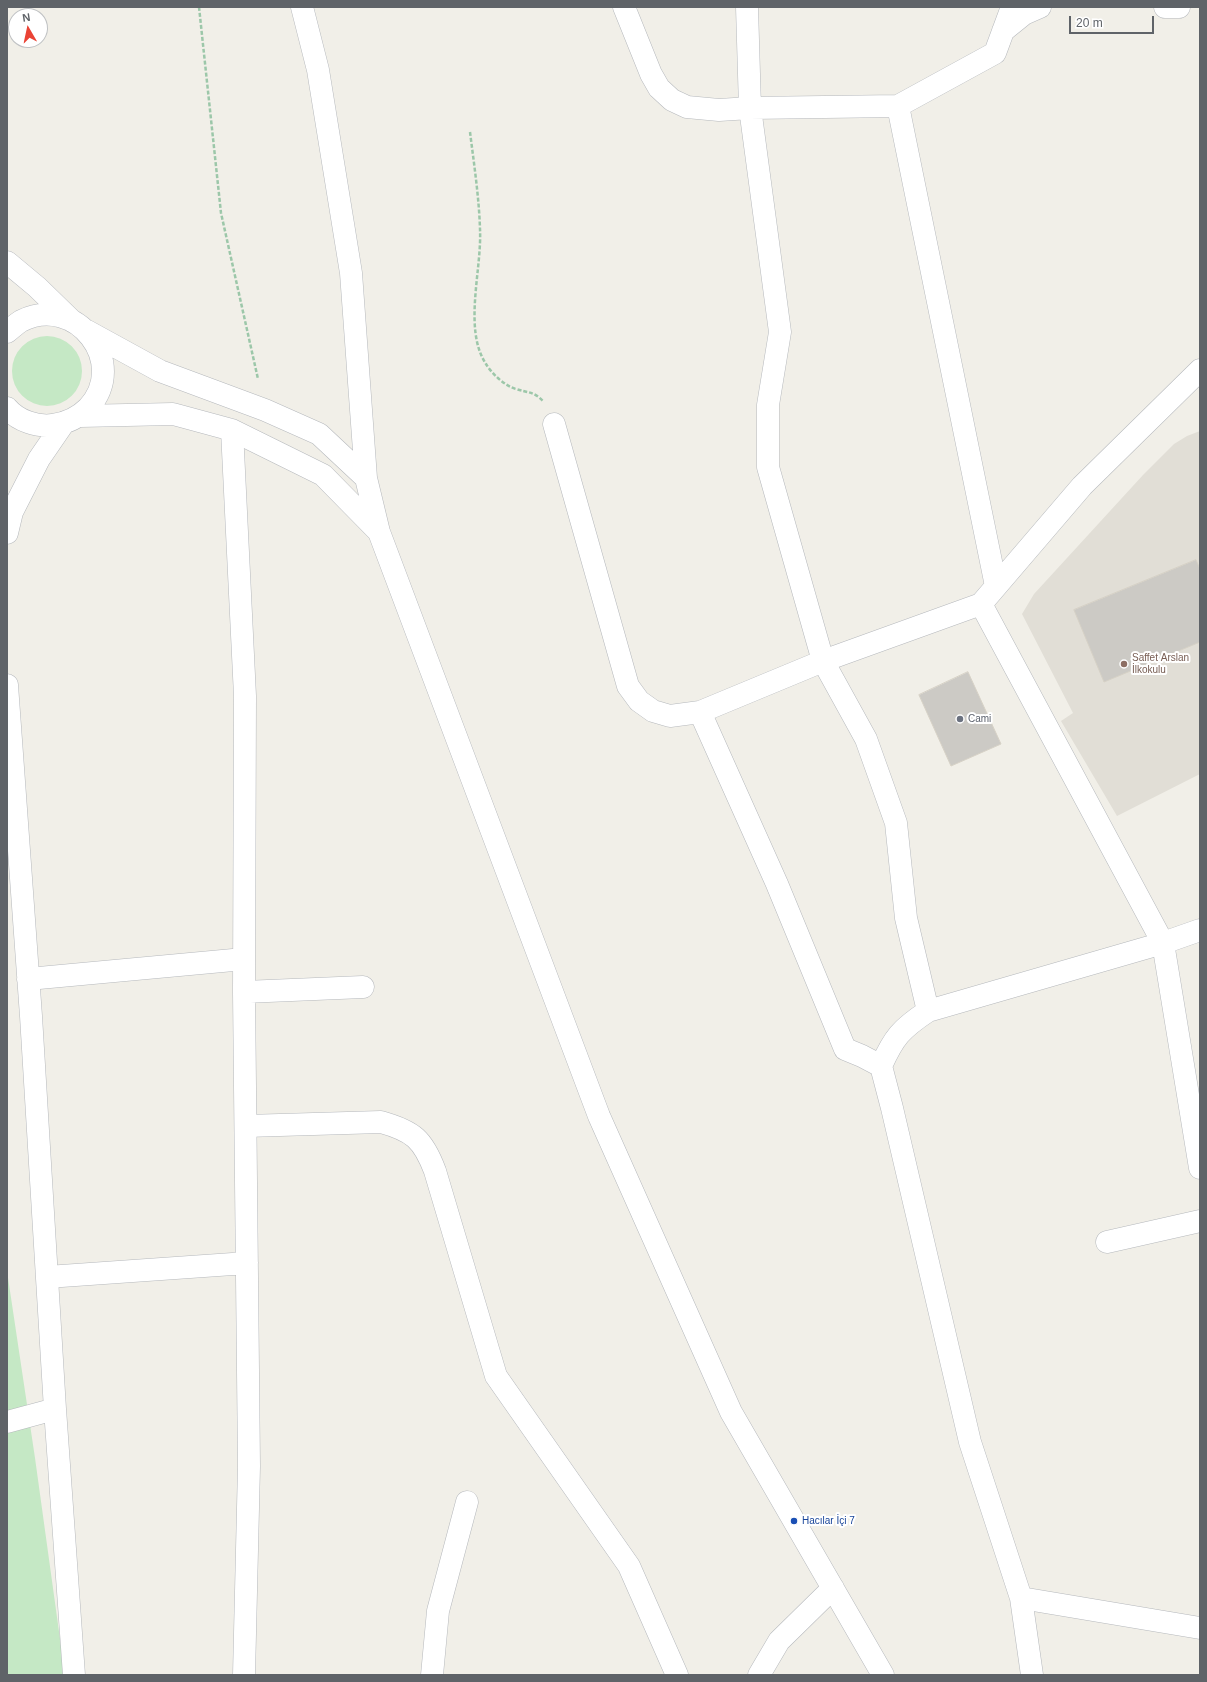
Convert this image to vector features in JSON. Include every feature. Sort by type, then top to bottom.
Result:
[{"type":"street","points":[[302,7],[318,70],[350,273],[366,478],[378,532],[599,1116],[731,1412],[883,1675]]},
{"type":"street","points":[[624,7],[651,74],[659,88],[672,100],[687,107],[719,110],[750,108],[898,106],[995,53],[1012,7]]},
{"type":"street","points":[[747,7],[750,108],[780,332],[768,405],[768,467],[823,661],[866,739],[896,823],[906,918],[928,1011]]},
{"type":"street","points":[[1002,32],[1024,14],[1040,7]]},
{"type":"street","points":[[1165,7],[1179,7]]},
{"type":"street","points":[[898,106],[996,586]]},
{"type":"street","points":[[7,262],[37,286],[80,326],[98,346],[103,365],[102,384],[94,402],[72,420],[39,459],[12,512],[7,533]]},
{"type":"street","points":[[7,332],[21,321],[38,316],[56,316],[80,326],[160,371],[265,410],[319,434],[366,478]]},
{"type":"street","points":[[554,424],[628,686],[639,701],[653,711],[670,716],[700,712],[823,661],[981,604],[1082,486],[1199,373]]},
{"type":"street","points":[[7,408],[10,412],[26,422],[44,426],[72,420],[173,414],[232,430],[323,475],[378,532]]},
{"type":"street","points":[[232,430],[245,696],[244,992],[249,1466],[244,1675]]},
{"type":"street","points":[[981,604],[1163,943],[1200,1168]]},
{"type":"street","points":[[7,686],[74,1675]]},
{"type":"street","points":[[700,712],[777,884],[845,1050],[862,1056],[881,1066]]},
{"type":"street","points":[[1032,1675],[1021,1598],[970,1442],[881,1066],[891,1044],[907,1025],[928,1011],[1163,943],[1200,930]]},
{"type":"street","points":[[28,979],[244,959]]},
{"type":"street","points":[[244,992],[363,987]]},
{"type":"street","points":[[246,1126],[381,1122],[399,1127],[416,1137],[428,1152],[496,1376],[629,1566],[677,1675]]},
{"type":"street","points":[[1107,1242],[1200,1221]]},
{"type":"street","points":[[47,1277],[247,1263]]},
{"type":"street","points":[[7,1422],[55,1409]]},
{"type":"street","points":[[432,1675],[438,1611],[467,1502]]},
{"type":"street","points":[[759,1675],[779,1641],[833,1588]]},
{"type":"street","points":[[1021,1598],[1200,1628]]},
{"type":"path","points":[[200,7],[221,213],[265,410]]},
{"type":"path","points":[[470,132],[480,230],[474,329],[478,348],[486,365],[499,379],[516,389],[527,390],[537,395],[545,403],[551,413],[554,424]]},
{"type":"shaded area","name":"Saffet Arslan İlkokulu","points":[[1200,431],[1200,774],[1117,816],[1061,721],[1073,713],[1022,614],[1034,594],[1143,475],[1174,444],[1187,436]]},
{"type":"green space","points":[[40,336],[54,336],[67,342],[76,351],[80,357],[82,371],[80,385],[72,396],[61,404],[54,406],[40,406],[33,404],[22,396],[14,385],[12,378],[12,364],[14,357],[22,346],[33,338]]},
{"type":"green space","points":[[7,1271],[35,1458],[65,1675],[7,1675]]},
{"type":"building","points":[[1196,560],[1200,569],[1200,642],[1104,682],[1074,610]]},
{"type":"building","name":"Cami","points":[[968,672],[1001,744],[951,766],[919,695]]},
{"type":"place","name":"Saffet Arslan İlkokulu","points":[[1124,664]]},
{"type":"place","name":"Cami","points":[[960,719]]},
{"type":"place","name":"Hacılar İçi 7","points":[[794,1521]]}]
